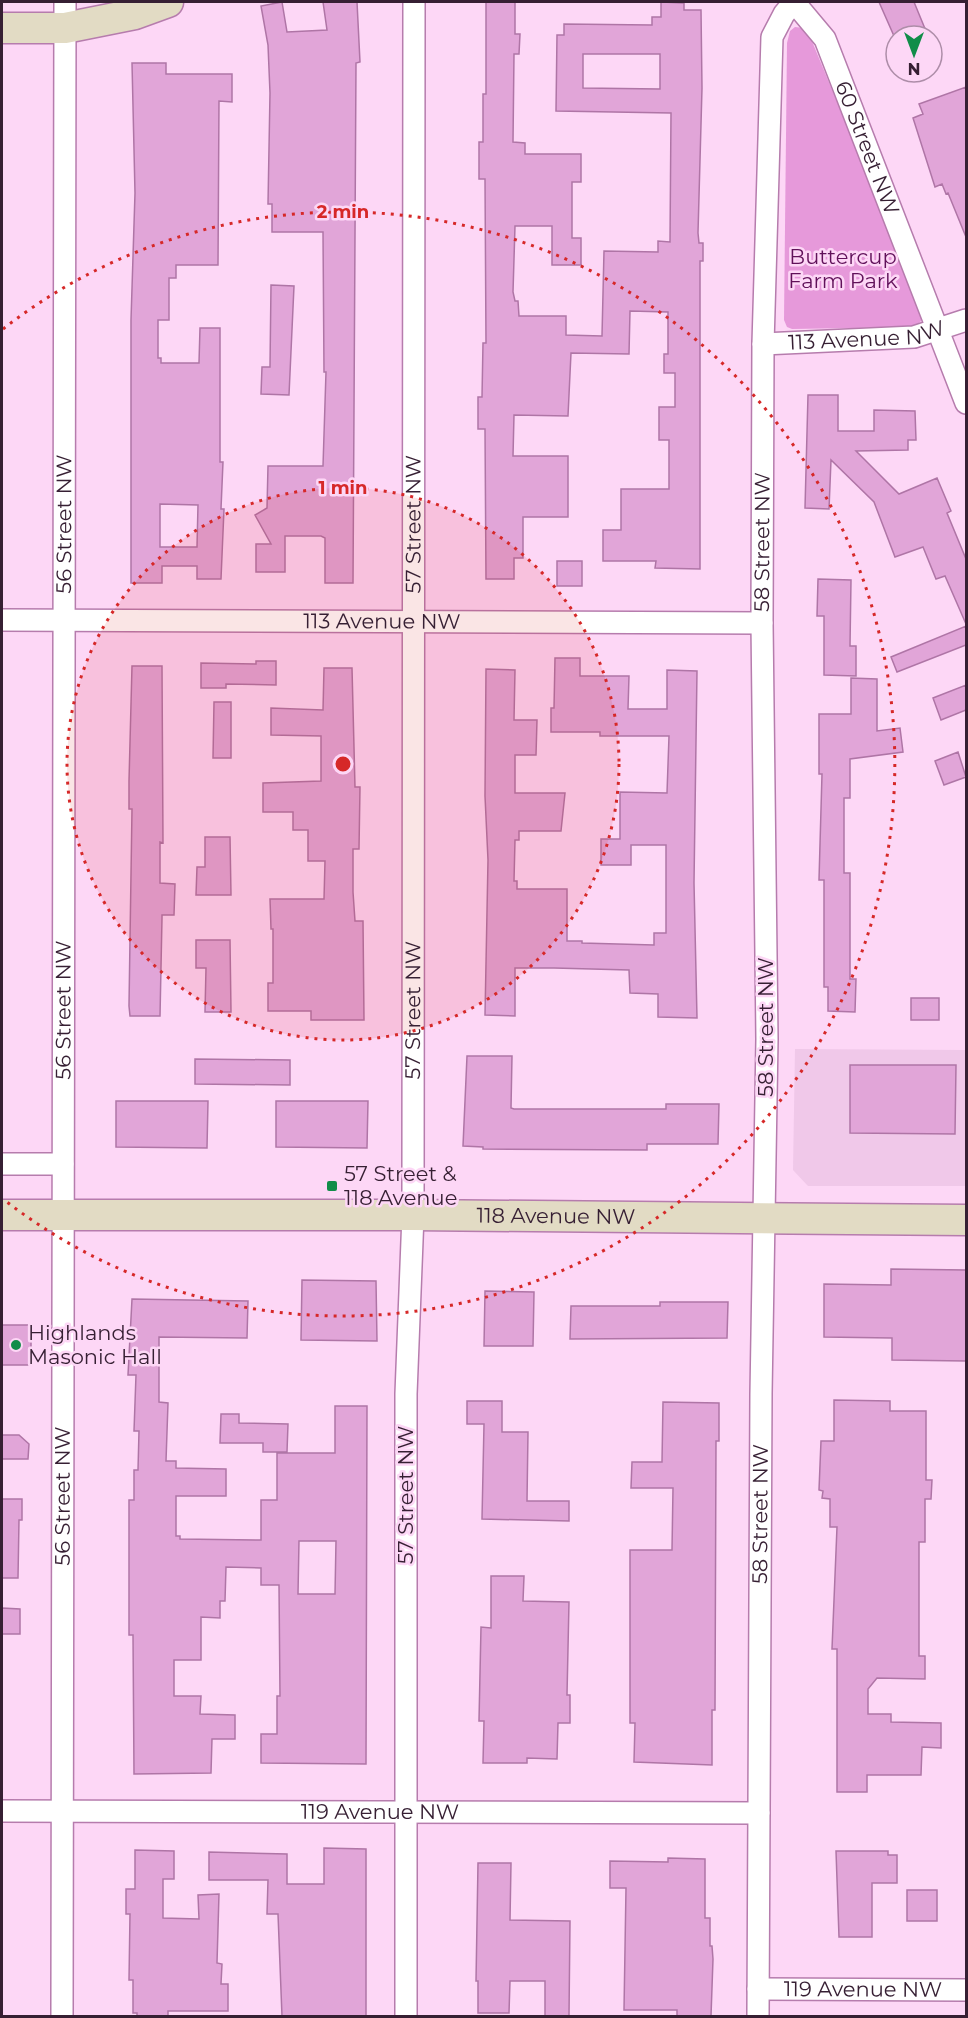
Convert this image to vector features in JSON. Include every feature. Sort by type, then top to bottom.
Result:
[{"type":"main road","points":[[2,28],[65,15],[135,14],[168,2]]},
{"type":"main road","name":"118 Avenue NW","points":[[2,1215],[413,1215],[966,1220]]},
{"type":"street","name":"57 Street NW","points":[[406,2016],[406,1394],[413,1215],[414,2]]},
{"type":"street","name":"58 Street NW","points":[[758,2016],[761,1394],[766,1217],[767,1039],[762,623],[763,344],[772,38],[784,14],[794,2]]},
{"type":"street","name":"60 Street NW","points":[[794,2],[825,39],[966,403]]},
{"type":"street","name":"56 Street NW","points":[[62,2016],[65,15]]},
{"type":"street","name":"113 Avenue NW","points":[[763,344],[914,338],[966,320]]},
{"type":"street","name":"113 Avenue NW","points":[[2,620],[762,623]]},
{"type":"street","points":[[2,1164],[63,1164]]},
{"type":"street","name":"119 Avenue NW","points":[[2,1811],[759,1813]]},
{"type":"street","name":"119 Avenue NW","points":[[758,1989],[966,1990]]},
{"type":"shaded area","points":[[795,1049],[966,1050],[966,1186],[808,1186],[793,1170]]},
{"type":"green space","name":"Buttercup Farm Park","points":[[795,27],[804,28],[809,34],[923,310],[921,321],[915,327],[792,329],[787,327],[784,320],[787,43],[790,31]]},
{"type":"building","points":[[282,2],[287,32],[327,30],[323,2],[357,2],[360,62],[356,63],[353,583],[325,583],[325,538],[321,536],[285,536],[285,572],[256,572],[256,544],[271,544],[255,515],[267,508],[268,466],[323,466],[326,372],[324,372],[323,232],[272,232],[272,204],[268,204],[270,93],[268,45],[261,6]]},
{"type":"building","points":[[486,2],[515,2],[515,34],[520,34],[519,54],[514,54],[513,142],[525,143],[525,154],[581,154],[581,182],[572,182],[572,238],[581,238],[581,265],[552,265],[552,226],[515,226],[513,292],[515,301],[518,301],[519,316],[566,316],[566,335],[602,336],[604,251],[658,252],[658,241],[670,242],[671,113],[556,111],[557,35],[564,35],[564,24],[652,25],[652,17],[661,17],[661,2],[684,3],[684,10],[701,10],[702,88],[698,233],[699,243],[703,243],[703,261],[700,261],[700,569],[655,568],[656,561],[603,561],[603,530],[621,530],[621,489],[669,489],[669,440],[659,440],[659,407],[675,407],[675,373],[664,373],[664,354],[668,354],[668,312],[630,311],[629,354],[571,353],[568,416],[514,415],[513,456],[568,456],[568,517],[523,517],[523,558],[514,558],[514,579],[486,579],[485,429],[478,429],[478,397],[482,397],[483,343],[486,343],[485,179],[479,179],[479,142],[483,142],[483,94],[486,94]],"holes":[[[583,54],[660,54],[660,89],[583,88]]]},
{"type":"building","points":[[879,2],[914,2],[923,24],[889,24]]},
{"type":"building","points":[[132,63],[166,63],[166,74],[232,74],[232,102],[219,101],[218,265],[176,265],[176,278],[169,278],[169,320],[158,320],[158,358],[161,358],[161,363],[199,363],[200,328],[220,328],[220,462],[223,462],[221,509],[224,509],[221,579],[197,579],[197,566],[162,566],[162,583],[131,583],[131,320],[135,193]],"holes":[[[160,504],[198,505],[197,547],[160,547]]]},
{"type":"building","points":[[966,87],[966,237],[948,193],[946,194],[942,184],[935,187],[913,118],[923,114],[919,104]]},
{"type":"building","points":[[271,285],[294,286],[289,395],[261,394],[262,367],[270,367]]},
{"type":"building","points":[[808,395],[838,395],[838,431],[874,431],[874,410],[915,411],[916,440],[908,440],[908,450],[856,451],[899,494],[937,478],[951,511],[947,513],[966,559],[966,624],[945,576],[936,579],[923,547],[895,557],[874,502],[831,460],[829,509],[805,508]]},
{"type":"building","points":[[557,561],[582,561],[582,586],[557,586]]},
{"type":"building","points":[[818,579],[851,580],[850,646],[856,646],[856,676],[824,675],[824,616],[817,616]]},
{"type":"building","points":[[966,626],[966,645],[897,672],[891,657]]},
{"type":"building","points":[[555,658],[580,658],[580,676],[629,676],[628,709],[667,709],[667,670],[697,671],[694,883],[697,1018],[658,1017],[658,994],[630,993],[629,970],[554,968],[515,968],[515,1016],[485,1015],[488,860],[485,796],[486,669],[515,670],[514,720],[537,720],[536,755],[515,755],[515,793],[565,793],[561,831],[519,831],[519,840],[515,840],[514,881],[517,881],[517,889],[567,889],[567,941],[654,945],[654,933],[666,933],[666,845],[631,845],[631,865],[601,865],[601,839],[620,839],[620,792],[667,793],[669,736],[600,736],[600,732],[551,732]]},
{"type":"building","points":[[256,661],[276,661],[276,685],[226,684],[226,688],[201,688],[201,663],[256,664]]},
{"type":"building","points":[[132,666],[162,666],[163,843],[160,842],[160,883],[175,884],[174,915],[162,915],[160,1016],[130,1016],[129,1006],[132,809],[129,809],[129,781]]},
{"type":"building","points":[[324,668],[352,668],[355,787],[360,787],[359,849],[353,849],[353,892],[355,921],[363,921],[364,1020],[311,1020],[311,1011],[268,1011],[268,983],[273,983],[273,929],[271,929],[270,899],[324,899],[325,861],[308,861],[308,830],[293,830],[293,812],[263,812],[263,783],[321,781],[321,736],[271,735],[271,708],[323,710]]},
{"type":"building","points":[[851,678],[877,679],[877,731],[900,728],[903,752],[850,759],[850,798],[844,798],[844,873],[850,873],[850,979],[856,979],[855,1012],[828,1011],[828,987],[824,987],[824,880],[819,880],[822,774],[819,774],[819,714],[851,714]]},
{"type":"building","points":[[966,685],[966,710],[941,720],[933,698]]},
{"type":"building","points":[[214,702],[231,702],[231,758],[213,758]]},
{"type":"building","points":[[958,752],[966,777],[944,785],[935,761]]},
{"type":"building","points":[[205,837],[230,837],[231,895],[196,895],[197,867],[205,867]]},
{"type":"building","points":[[196,940],[230,940],[231,1012],[205,1012],[206,968],[196,968]]},
{"type":"building","points":[[911,998],[939,998],[939,1020],[911,1020]]},
{"type":"building","points":[[467,1056],[512,1056],[511,1108],[514,1109],[666,1109],[666,1104],[719,1104],[718,1144],[647,1144],[647,1150],[483,1149],[483,1147],[463,1146]]},
{"type":"building","points":[[195,1059],[290,1060],[290,1085],[195,1084]]},
{"type":"building","points":[[850,1065],[956,1065],[955,1134],[850,1133]]},
{"type":"building","points":[[116,1101],[208,1101],[207,1148],[116,1147]]},
{"type":"building","points":[[276,1101],[368,1101],[367,1148],[276,1147]]},
{"type":"building","points":[[891,1269],[966,1270],[966,1361],[892,1360],[892,1338],[824,1337],[824,1284],[891,1285]]},
{"type":"building","points":[[302,1280],[376,1281],[377,1341],[301,1340]]},
{"type":"building","points":[[485,1291],[534,1292],[533,1346],[484,1346]]},
{"type":"building","points":[[132,1299],[248,1301],[247,1338],[159,1337],[159,1402],[168,1403],[166,1461],[176,1461],[176,1468],[226,1469],[226,1496],[176,1496],[176,1536],[180,1536],[180,1539],[261,1540],[261,1500],[277,1500],[277,1453],[335,1453],[335,1406],[367,1406],[366,1764],[261,1763],[261,1734],[277,1734],[277,1696],[280,1696],[279,1585],[261,1585],[261,1568],[226,1567],[225,1601],[220,1601],[220,1618],[201,1617],[201,1660],[174,1660],[174,1696],[201,1696],[200,1714],[235,1715],[235,1739],[212,1739],[211,1773],[134,1774],[133,1635],[129,1635],[129,1500],[134,1500],[134,1470],[138,1470],[139,1431],[134,1431],[136,1375],[128,1375]],"holes":[[[299,1541],[336,1541],[335,1594],[298,1594]]]},
{"type":"building","points":[[660,1302],[728,1302],[727,1338],[570,1339],[571,1306],[660,1306]]},
{"type":"building","name":"Highlands Masonic Hall","points":[[2,1325],[31,1325],[31,1365],[2,1365]]},
{"type":"building","points":[[834,1400],[890,1401],[890,1411],[926,1411],[926,1480],[932,1480],[931,1499],[925,1499],[925,1542],[919,1542],[919,1656],[925,1656],[925,1679],[877,1678],[868,1689],[868,1714],[891,1714],[891,1722],[941,1723],[941,1748],[922,1747],[921,1775],[867,1775],[867,1792],[837,1792],[837,1649],[832,1649],[837,1527],[830,1527],[830,1499],[822,1498],[823,1491],[819,1490],[821,1441],[834,1441]]},
{"type":"building","points":[[467,1401],[502,1401],[502,1432],[528,1432],[527,1501],[569,1501],[569,1521],[482,1519],[484,1424],[467,1424]]},
{"type":"building","points":[[663,1402],[719,1403],[719,1441],[716,1441],[715,1710],[712,1710],[712,1765],[634,1762],[635,1723],[630,1723],[630,1550],[672,1550],[673,1488],[631,1488],[632,1462],[662,1462]]},
{"type":"building","points":[[221,1414],[239,1414],[239,1423],[288,1424],[287,1452],[263,1452],[263,1443],[220,1443]]},
{"type":"building","points":[[2,1435],[19,1435],[29,1444],[28,1459],[2,1459]]},
{"type":"building","points":[[2,1499],[22,1499],[22,1520],[19,1520],[18,1578],[2,1578]]},
{"type":"building","points":[[491,1576],[524,1576],[523,1601],[569,1602],[567,1695],[570,1695],[570,1723],[558,1723],[557,1759],[527,1758],[527,1763],[483,1763],[484,1721],[479,1721],[481,1627],[491,1628]]},
{"type":"building","points":[[2,1608],[20,1609],[20,1634],[2,1634]]},
{"type":"building","points":[[324,1848],[366,1849],[366,2016],[282,2016],[278,1914],[267,1914],[268,1880],[209,1880],[209,1852],[287,1854],[287,1884],[324,1884]]},
{"type":"building","points":[[135,1850],[174,1851],[174,1879],[163,1879],[163,1918],[199,1919],[198,1895],[219,1894],[217,1963],[222,1964],[221,1984],[228,1984],[228,2011],[168,2011],[168,2016],[137,2016],[137,2013],[133,2013],[133,1980],[129,1980],[130,1914],[126,1914],[126,1889],[135,1889]]},
{"type":"building","points":[[836,1851],[888,1851],[888,1855],[897,1855],[897,1883],[872,1883],[872,1937],[839,1937]]},
{"type":"building","points":[[668,1858],[705,1859],[705,1918],[710,1918],[710,1946],[712,1946],[713,1959],[711,2016],[677,2016],[677,2010],[624,2010],[626,1888],[610,1888],[610,1861],[668,1862]]},
{"type":"building","points":[[478,1863],[511,1863],[510,1920],[570,1921],[569,2016],[545,2016],[545,1981],[510,1981],[509,2013],[478,2013],[478,1981],[476,1981]]},
{"type":"building","points":[[907,1890],[937,1890],[937,1921],[907,1921]]},
{"type":"place","name":"57 Street & 118 Avenue","points":[[332,1186]]},
{"type":"place","name":"Highlands Masonic Hall","points":[[16,1345]]}]
